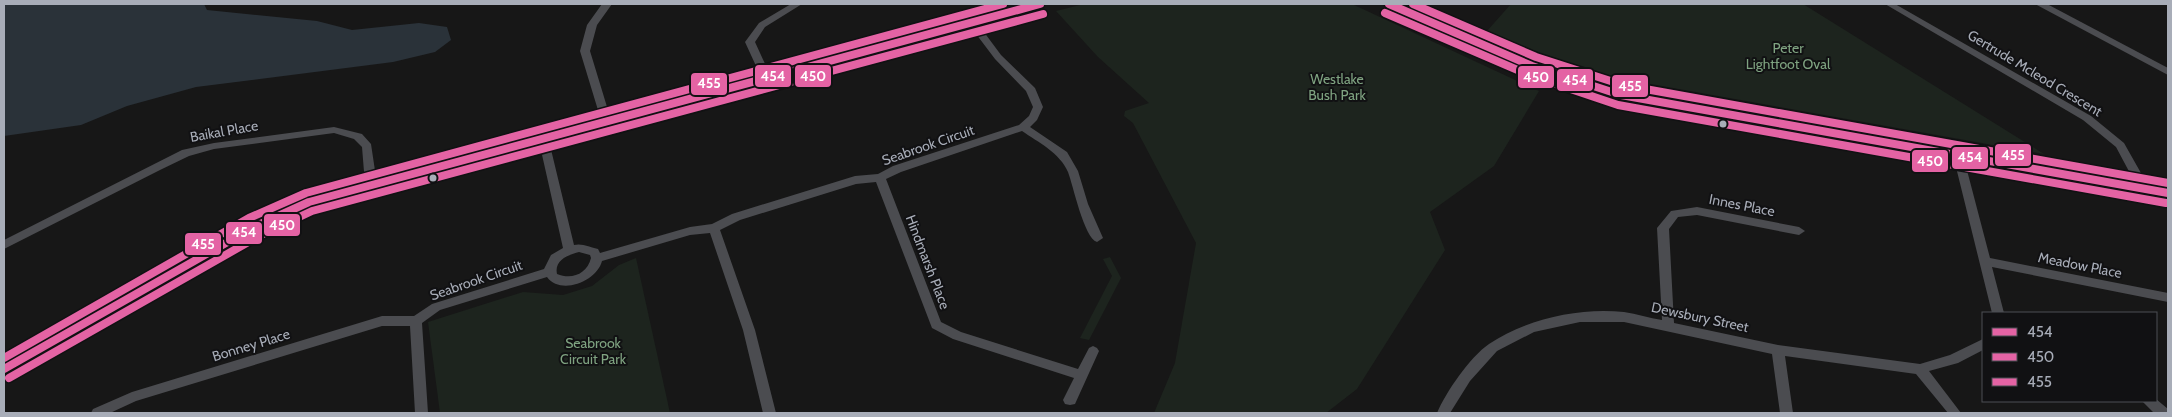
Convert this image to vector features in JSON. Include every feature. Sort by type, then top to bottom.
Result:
[{"type":"street","points":[[606,120],[585,51],[592,25],[607,4]]},
{"type":"street","points":[[766,77],[750,42],[762,25],[797,4]]},
{"type":"street","points":[[4,369],[254,227],[309,202],[543,137],[1040,4]]},
{"type":"street","points":[[1389,4],[1533,68],[1592,88],[2168,193]]},
{"type":"street","points":[[1412,14],[1424,4]]},
{"type":"street","name":"Gertrude Mcleod Crescent","points":[[1889,4],[2087,118],[2120,144],[2144,189]]},
{"type":"street","points":[[2040,4],[2168,72]]},
{"type":"street","points":[[972,22],[998,57],[1031,90],[1038,107],[1033,118],[1023,127],[1063,155],[1074,171],[1082,204],[1097,238]]},
{"type":"street","name":"Seabrook Circuit","points":[[597,258],[690,231],[714,228],[736,217],[846,183],[880,178],[897,169],[1023,127]]},
{"type":"street","name":"Baikal Place","points":[[4,245],[156,167],[186,153],[214,146],[334,130],[358,136],[368,146],[371,184]]},
{"type":"street","points":[[543,137],[569,250]]},
{"type":"street","points":[[1958,155],[1987,262],[1998,312]]},
{"type":"street","name":"Hindmarsh Place","points":[[880,178],[936,326],[957,336],[1082,375]]},
{"type":"street","name":"Innes Place","points":[[1668,324],[1663,228],[1675,214],[1697,211],[1799,231]]},
{"type":"street","points":[[714,228],[749,330],[770,413]]},
{"type":"street","points":[[588,249],[597,258],[592,270],[577,279],[559,280],[550,272],[552,262],[569,250],[588,249]]},
{"type":"street","name":"Meadow Place","points":[[1987,262],[2168,298]]},
{"type":"street","name":"Seabrook Circuit","points":[[416,321],[436,307],[550,272]]},
{"type":"street","name":"Dewsbury Street","points":[[1443,413],[1464,377],[1493,348],[1531,328],[1580,317],[1624,316],[1668,324],[1778,350],[1920,369],[1954,359],[1982,345]]},
{"type":"street","name":"Bonney Place","points":[[98,413],[132,397],[382,320],[416,321]]},
{"type":"street","points":[[416,321],[422,413]]},
{"type":"street","points":[[1778,350],[1786,413]]},
{"type":"street","points":[[1070,400],[1093,351]]},
{"type":"street","points":[[1920,369],[1955,413]]},
{"type":"street","points":[[2150,402],[2163,413]]},
{"type":"green space","name":"Westlake Bush Park","points":[[1084,4],[1352,4],[1539,91],[1494,166],[1430,212],[1445,250],[1357,389],[1326,413],[1154,413],[1175,363],[1196,243],[1133,123],[1124,116],[1125,111],[1149,103],[1098,57],[1056,11]]},
{"type":"green space","name":"Peter Lightfoot Oval","points":[[1511,4],[1803,4],[2044,154],[1572,70],[1574,67],[1487,31]]},
{"type":"green space","points":[[1110,257],[1121,278],[1089,340],[1080,338],[1112,276],[1103,259]]},
{"type":"green space","name":"Seabrook Circuit Park","points":[[636,258],[670,413],[440,413],[428,322],[523,292],[563,295],[592,286],[619,265]]},
{"type":"shaded area","points":[[4,4],[204,4],[207,10],[317,21],[352,30],[419,23],[447,27],[451,40],[435,52],[393,62],[196,87],[127,106],[81,125],[4,136]]},
{"type":"transit line","name":"455","points":[[4,358],[249,218],[306,193],[1003,4]]},
{"type":"transit line","name":"454","points":[[4,369],[254,227],[309,202],[1040,4]]},
{"type":"transit line","name":"454","points":[[1389,4],[1532,66],[1621,95],[2168,193]]},
{"type":"transit line","name":"455","points":[[1413,4],[1536,57],[1623,85],[2168,183]]},
{"type":"transit line","name":"450","points":[[1385,13],[1529,75],[1618,105],[2166,203]]},
{"type":"transit line","name":"450","points":[[9,378],[259,236],[312,211],[1043,14]]}]
